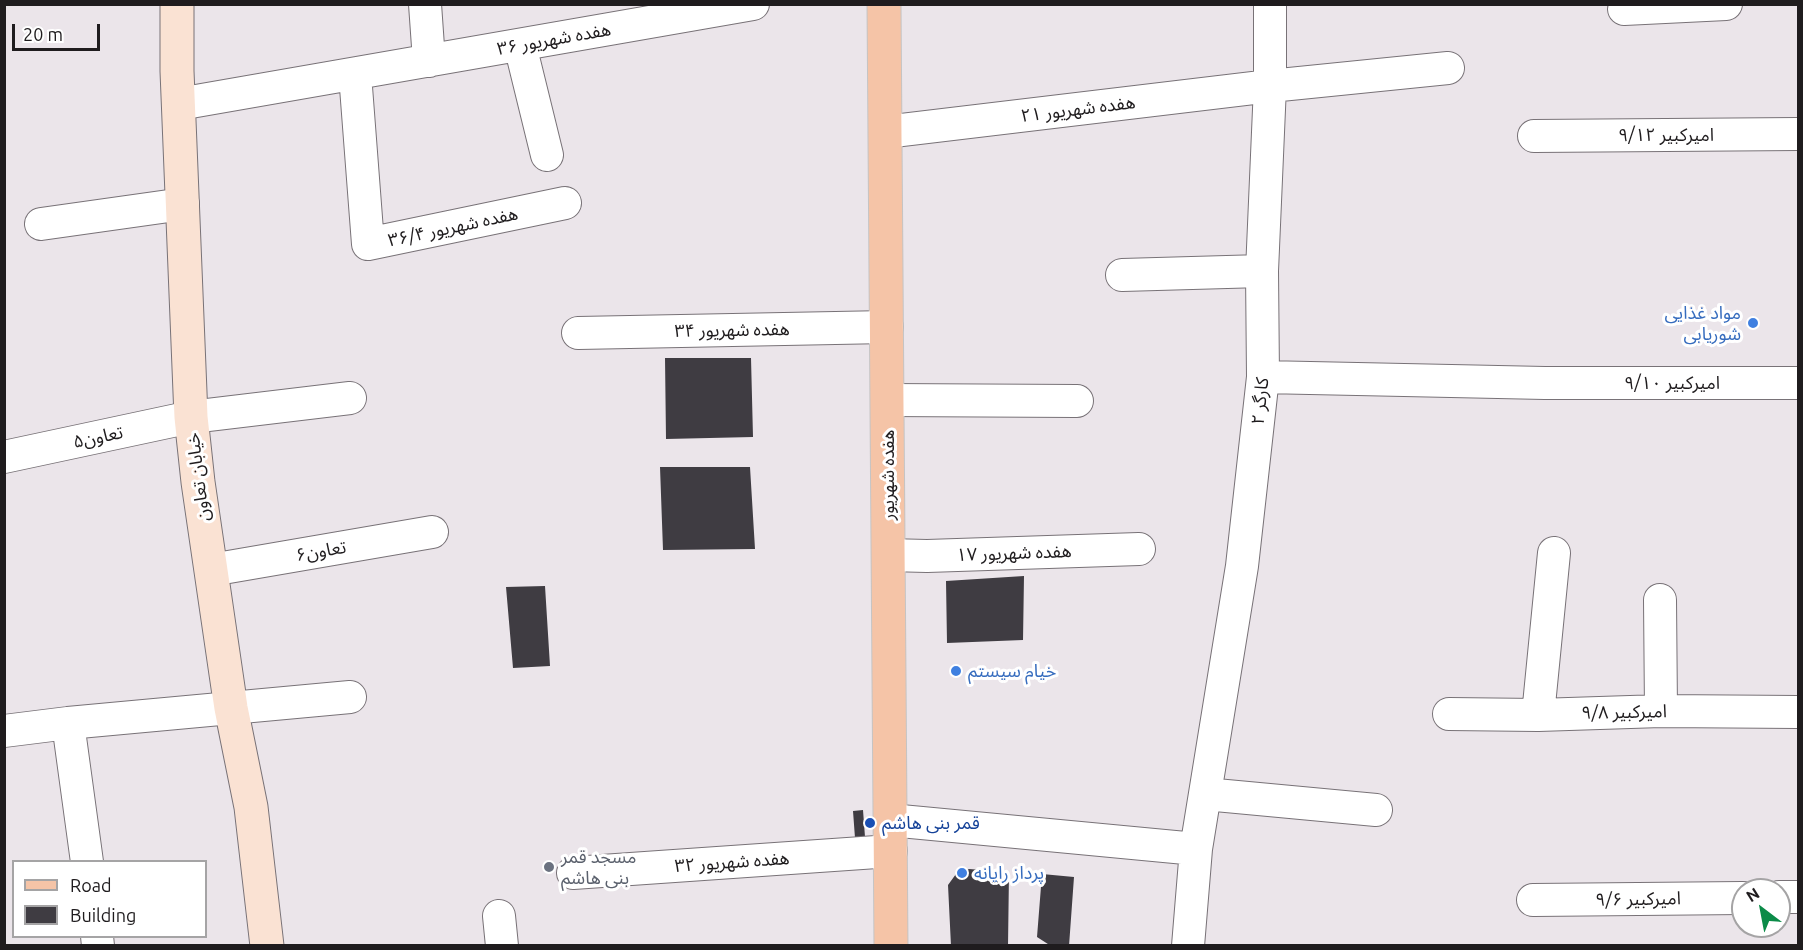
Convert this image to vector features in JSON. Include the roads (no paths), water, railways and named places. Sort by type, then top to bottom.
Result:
[{"type":"main road","name":"هفده شهریور","points":[[884,4],[891,945]]},
{"type":"street","name":"خیابان تعاون","points":[[177,4],[177,71],[191,417],[198,482],[231,708],[251,807],[267,945]]},
{"type":"street","points":[[425,4],[429,61]]},
{"type":"street","name":"هفده شهریور ۳۶","points":[[179,104],[753,4]]},
{"type":"street","name":"کارگر ۲","points":[[1188,945],[1196,849],[1242,566],[1263,377],[1262,271],[1270,86],[1270,4]]},
{"type":"street","points":[[1624,9],[1725,4]]},
{"type":"street","points":[[520,45],[547,155]]},
{"type":"street","name":"هفده شهریور ۲۱","points":[[885,132],[1270,86],[1448,68]]},
{"type":"street","name":"هفده شهریور ۳۶/۴","points":[[355,74],[368,244],[565,203]]},
{"type":"street","name":"امیرکبیر ۹/۱۲","points":[[1534,136],[1798,134]]},
{"type":"street","points":[[41,224],[183,204]]},
{"type":"street","points":[[1122,275],[1262,271]]},
{"type":"street","name":"هفده شهریور ۳۴","points":[[578,333],[887,327]]},
{"type":"street","name":"امیرکبیر ۹/۱۰","points":[[1263,377],[1545,383],[1798,383]]},
{"type":"street","name":"تعاون۵","points":[[4,457],[191,417],[350,398]]},
{"type":"street","points":[[887,400],[1077,400]]},
{"type":"street","name":"تعاون۶","points":[[211,570],[432,532]]},
{"type":"street","name":"هفده شهریور ۱۷","points":[[888,555],[927,556],[1139,549]]},
{"type":"street","points":[[1538,715],[1554,553]]},
{"type":"street","points":[[1660,600],[1661,711]]},
{"type":"street","points":[[4,731],[350,697]]},
{"type":"street","name":"امیرکبیر ۹/۸","points":[[1449,714],[1798,712]]},
{"type":"street","points":[[68,723],[87,860]]},
{"type":"street","points":[[1205,794],[1376,810]]},
{"type":"street","name":"هفده شهریور ۳۲","points":[[573,873],[890,836],[1106,840],[1196,849]]},
{"type":"street","name":"امیرکبیر ۹/۶","points":[[1533,900],[1731,898]]},
{"type":"place","name":"مواد غذایی شوریابی","points":[[1753,323]]},
{"type":"place","name":"خیام سیستم","points":[[956,671]]},
{"type":"place","name":"قمر بنی هاشم","points":[[870,823]]},
{"type":"place","name":"مسجد قمر بنی هاشم","points":[[549,867]]},
{"type":"place","name":"پرداز رایانه","points":[[962,873]]}]
